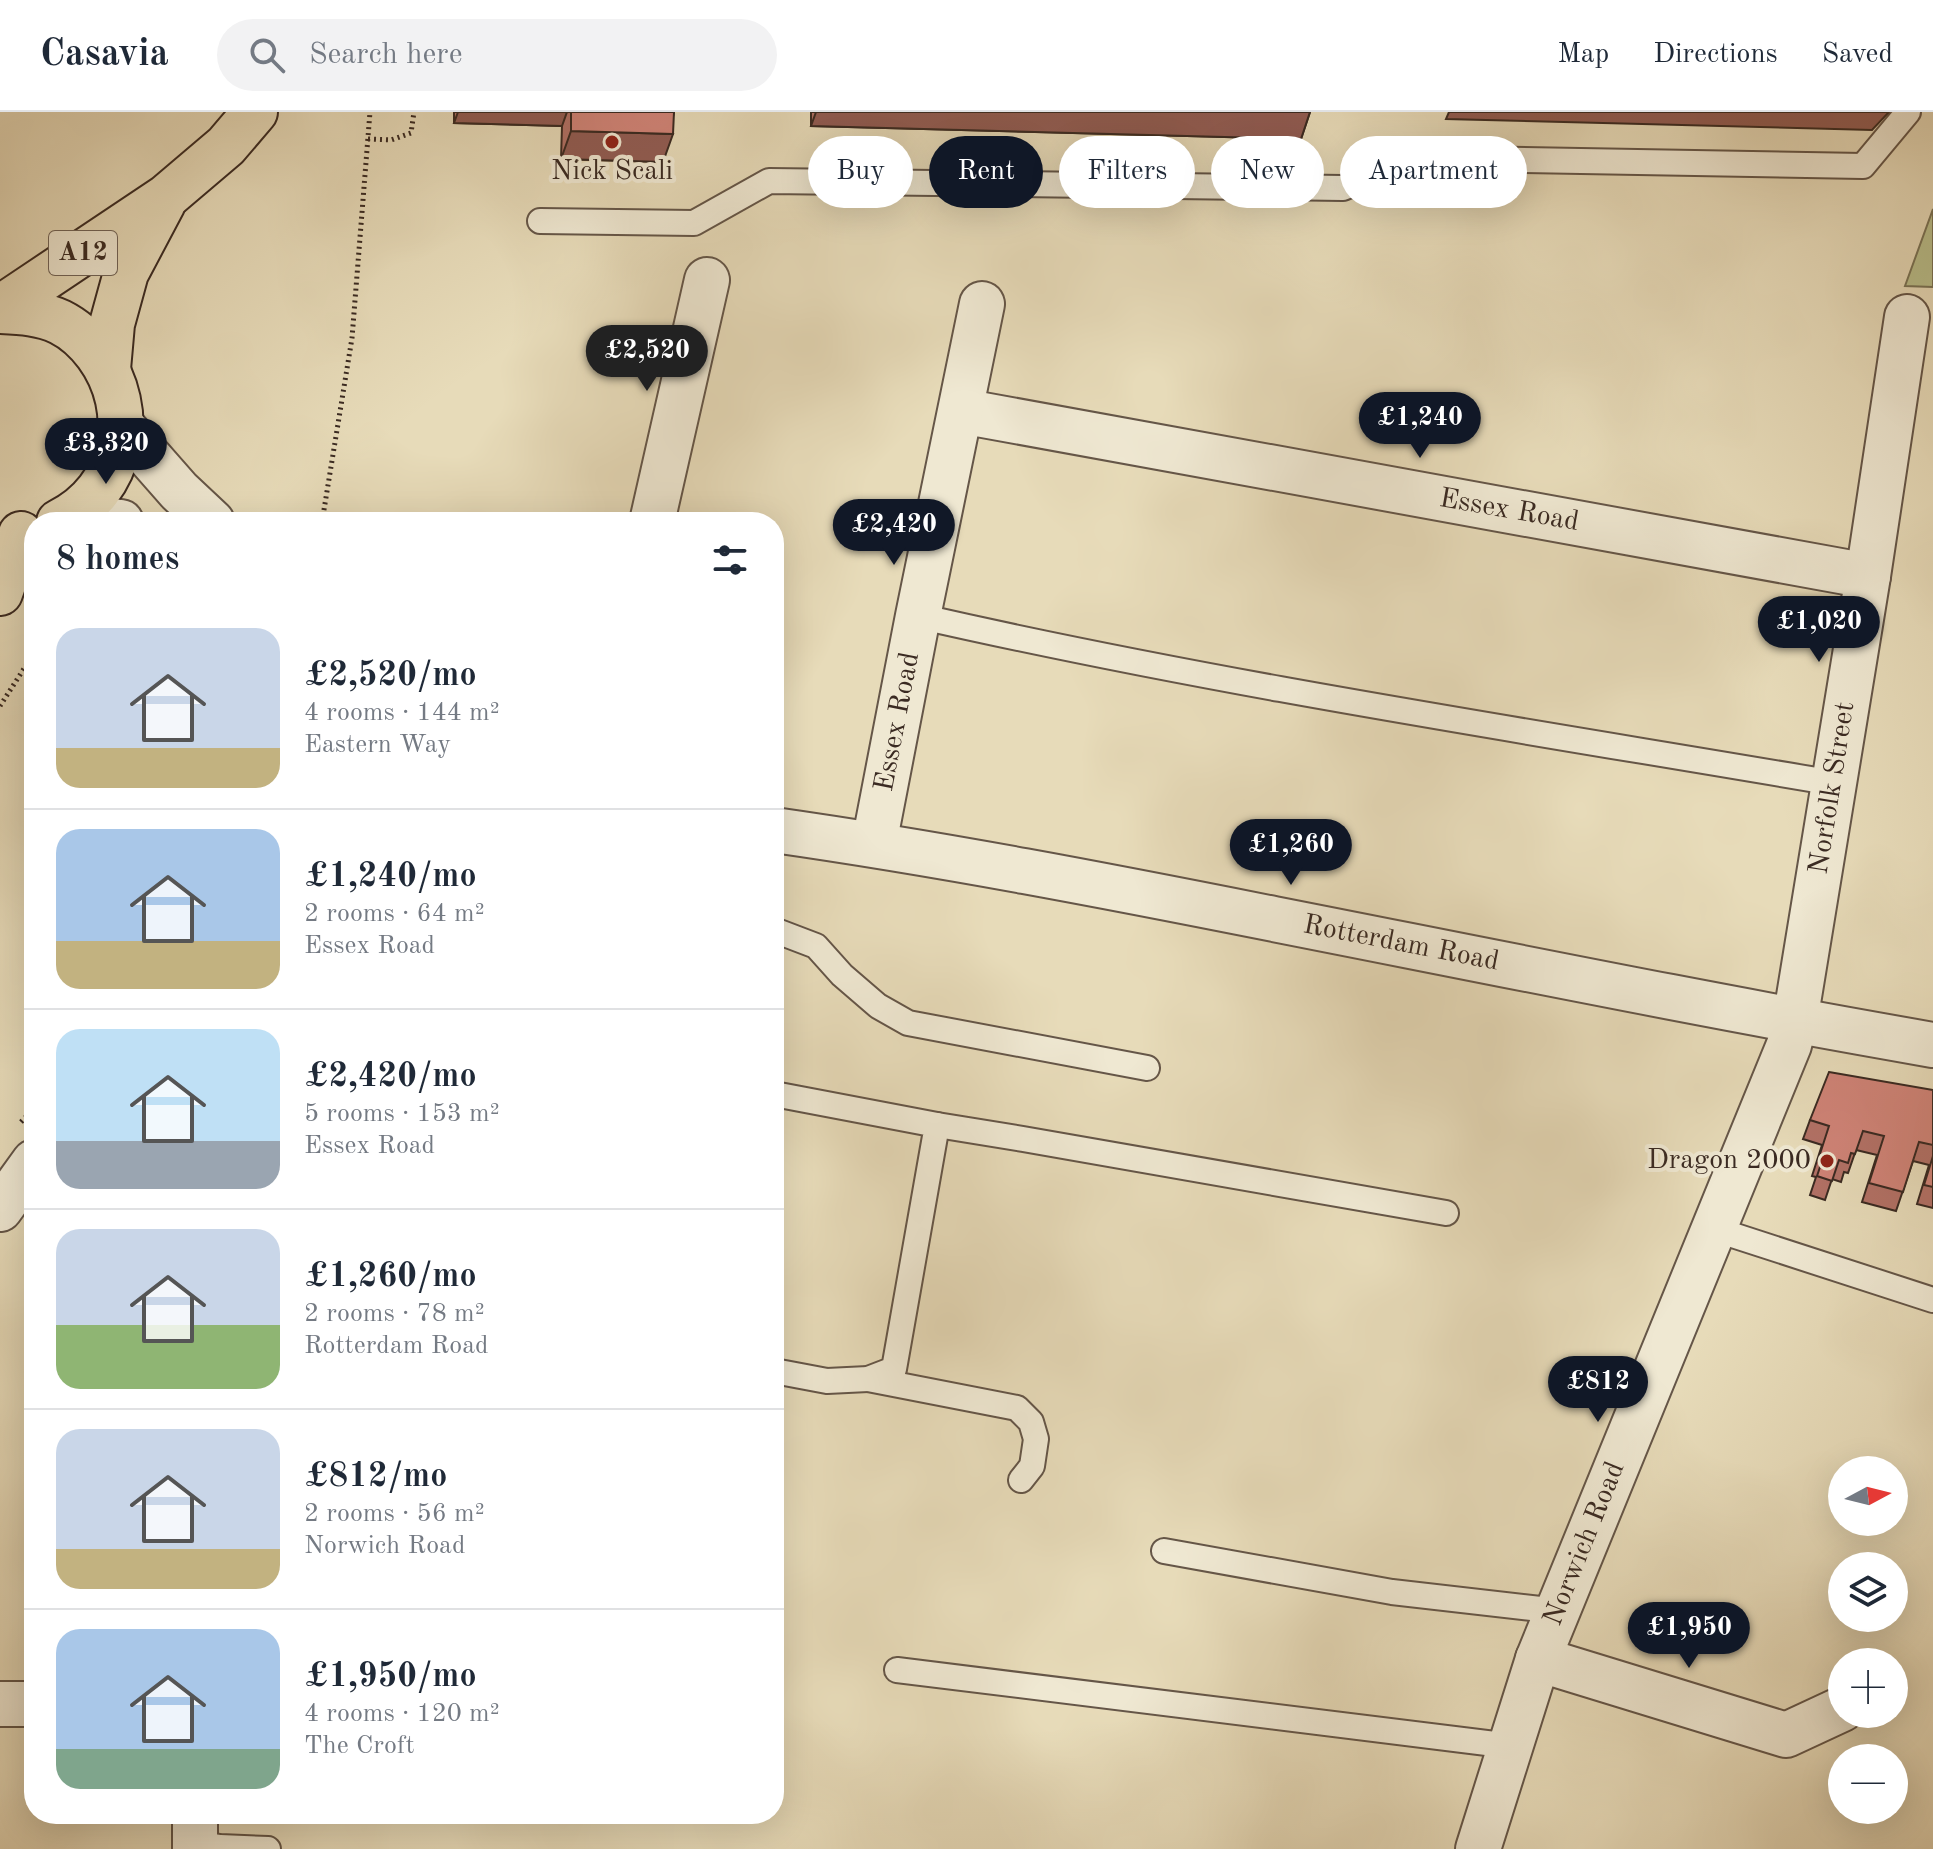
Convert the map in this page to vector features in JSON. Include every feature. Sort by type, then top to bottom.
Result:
[{"type":"highway","name":"A12","points":[[0,310],[166,197],[226,146],[255,112]]},
{"type":"highway","name":"A12","points":[[108,369],[112,324],[126,273],[166,197]]},
{"type":"highway","points":[[0,310],[30,312],[62,323],[89,343],[108,369],[119,397],[121,425],[115,460],[98,492],[63,512]]},
{"type":"highway","points":[[0,593],[24,550]]},
{"type":"street","points":[[654,512],[707,280]]},
{"type":"street","name":"Essex Road","points":[[874,844],[982,304]]},
{"type":"street","name":"Norfolk Street","points":[[1795,1021],[1907,317]]},
{"type":"street","name":"Essex Road","points":[[961,411],[1868,576]]},
{"type":"street","points":[[121,425],[201,512]]},
{"type":"street","name":"Rotterdam Road","points":[[784,831],[1077,880],[1795,1021],[1933,1045]]},
{"type":"street","name":"Norwich Road","points":[[1478,1849],[1538,1659],[1789,1045],[1795,1021]]},
{"type":"street","points":[[0,1209],[24,1176]]},
{"type":"street","points":[[1538,1659],[1786,1735],[1828,1716]]},
{"type":"street","points":[[0,1704],[24,1704]]},
{"type":"lane","points":[[540,221],[694,223],[769,181],[1343,188],[1415,158],[1863,166],[1908,112]]},
{"type":"lane","points":[[918,616],[1003,636],[1238,680],[1834,783]]},
{"type":"lane","points":[[784,934],[816,946],[842,975],[878,1006],[908,1023],[1147,1068]]},
{"type":"lane","points":[[784,1096],[1446,1213]]},
{"type":"lane","points":[[868,1379],[894,1369],[937,1125]]},
{"type":"lane","points":[[1714,1229],[1933,1300]]},
{"type":"lane","points":[[784,1373],[827,1381],[868,1379],[1017,1408],[1031,1422],[1036,1439],[1032,1466],[1021,1480]]},
{"type":"lane","points":[[1164,1551],[1392,1592],[1558,1611]]},
{"type":"lane","points":[[897,1670],[1511,1746]]},
{"type":"lane","points":[[195,1835],[220,1847],[268,1849]]},
{"type":"path","points":[[324,512],[352,338],[370,112]]},
{"type":"path","points":[[368,139],[391,140],[411,133],[414,112]]},
{"type":"path","points":[[0,706],[24,669]]},
{"type":"green space","points":[[1933,209],[1933,287],[1905,286]]},
{"type":"building","points":[[571,112],[674,112],[673,134],[571,131]]},
{"type":"building","points":[[1829,1072],[1933,1090],[1933,1145],[1919,1142],[1903,1192],[1869,1183],[1884,1136],[1863,1131],[1855,1154],[1851,1153],[1848,1163],[1839,1160],[1832,1181],[1817,1176],[1823,1158],[1819,1157],[1829,1126],[1810,1120]]},
{"type":"building","points":[[1933,1156],[1933,1187],[1924,1185]]},
{"type":"place","name":"Nick Scali","points":[[612,142]]},
{"type":"place","name":"Dragon 2000","points":[[1827,1161]]}]
